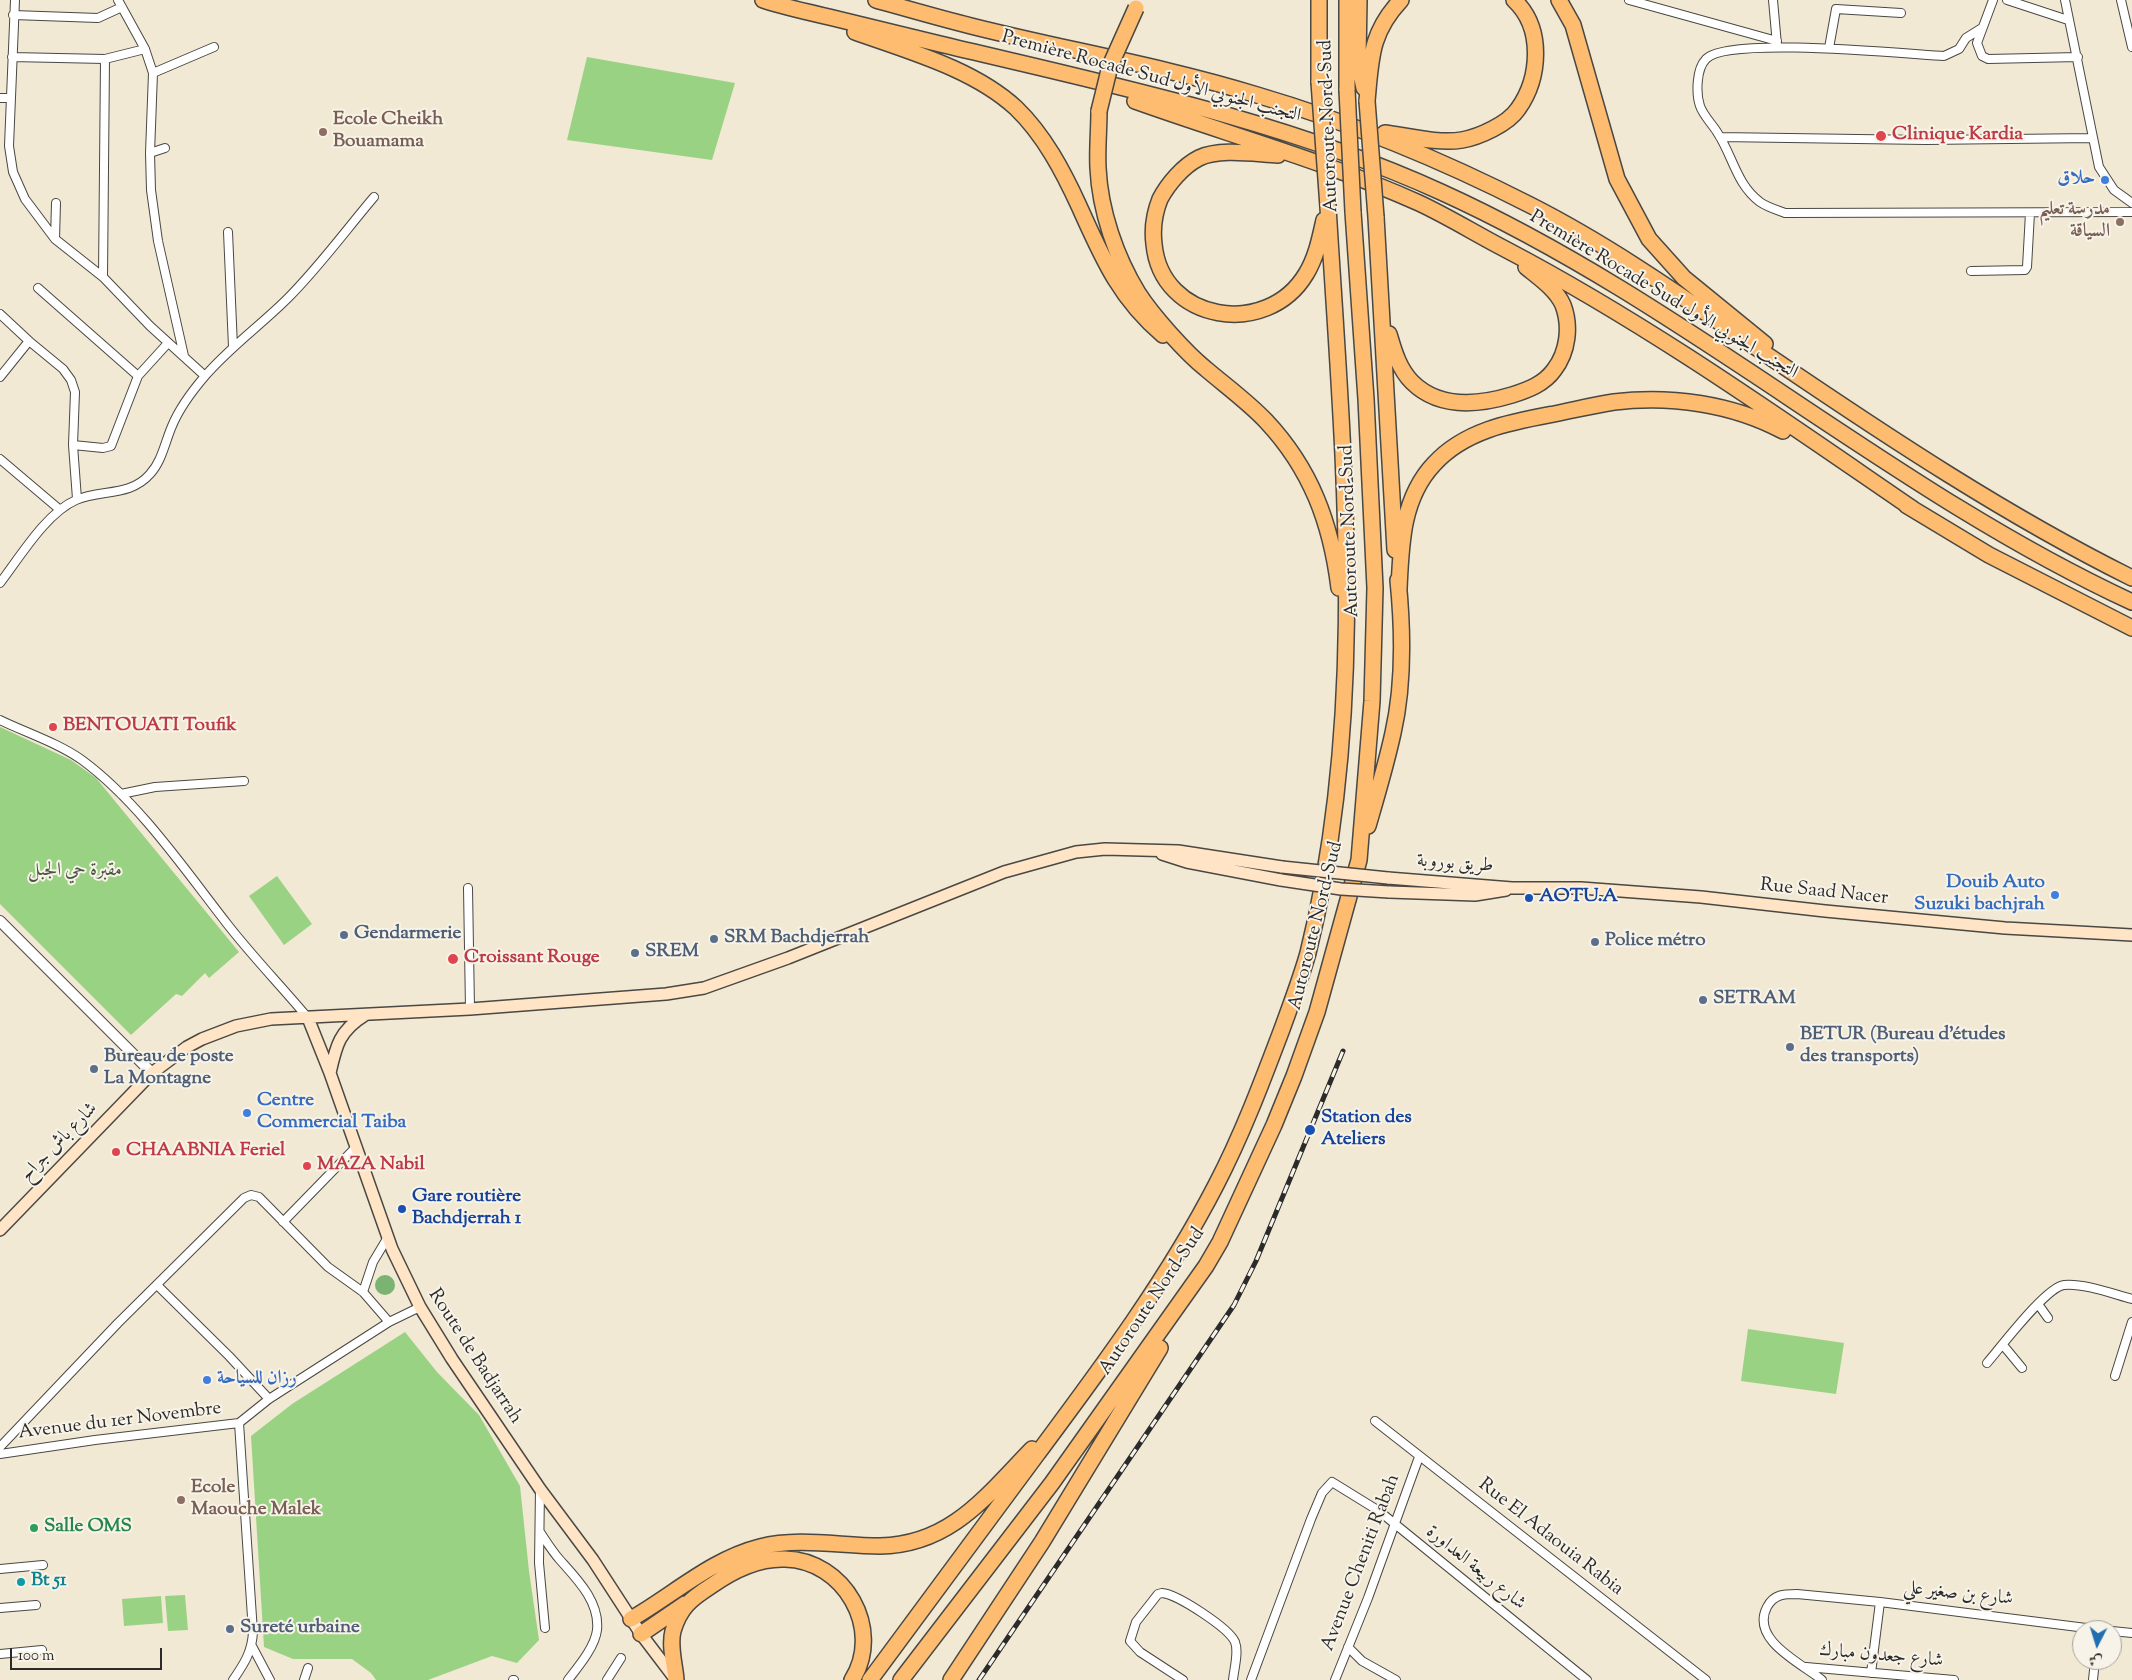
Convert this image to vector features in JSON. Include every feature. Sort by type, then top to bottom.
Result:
[{"type":"highway","name":"Première Rocade Sud التجنب الجنوبي الأول","points":[[876,0],[972,26],[1143,65],[1255,94],[1367,131],[1474,176],[1573,228],[1643,272],[1821,392],[2014,514],[2132,578]]},
{"type":"highway","name":"Autoroute Nord-Sud","points":[[870,1680],[1079,1399],[1153,1292],[1191,1231],[1218,1183],[1268,1066],[1307,956],[1332,825],[1342,739],[1346,652],[1345,507],[1340,380],[1319,82],[1319,0]]},
{"type":"highway","name":"Autoroute Nord-Sud","points":[[901,1680],[1058,1475],[1206,1266],[1220,1242],[1274,1125],[1294,1076],[1317,1012],[1359,860],[1372,701],[1375,588],[1366,399],[1347,90],[1347,0]]},
{"type":"highway","points":[[1359,0],[1358,60],[1367,101],[1376,217],[1389,470],[1399,588],[1400,665],[1399,695],[1395,724],[1359,860]]},
{"type":"highway","points":[[1367,101],[1373,45],[1387,15],[1401,0]]},
{"type":"highway","points":[[1367,131],[1433,139],[1462,140],[1494,129],[1517,111],[1532,85],[1536,51],[1532,29],[1520,6],[1514,0]]},
{"type":"highway","points":[[1554,0],[1573,25]]},
{"type":"highway","points":[[1559,0],[1573,25],[1617,179],[1649,239],[1684,278],[1732,315],[1821,392]]},
{"type":"highway","name":"Première Rocade Sud التجنب الجنوبي الأول","points":[[768,2],[1038,67],[1262,125],[1364,159],[1443,193],[1536,240],[1597,275],[1748,369],[1970,514],[2043,558],[2132,602]]},
{"type":"highway","points":[[768,2],[928,57],[983,84],[1016,108],[1044,142],[1059,166],[1105,264],[1144,320],[1204,368],[1265,421],[1282,441],[1311,484],[1324,516],[1336,566],[1346,652]]},
{"type":"highway","points":[[1140,4],[1110,66],[1099,111],[1098,167],[1100,189],[1119,255],[1138,293],[1149,308],[1204,368]]},
{"type":"highway","points":[[1038,67],[1298,156],[1418,202],[1460,223],[1614,310],[1711,372],[1913,509]]},
{"type":"highway","points":[[1298,156],[1226,152],[1199,158],[1180,173],[1163,194],[1154,218],[1154,246],[1161,271],[1167,281],[1185,299],[1214,313],[1241,315],[1272,306],[1285,298],[1306,275],[1317,249],[1328,207]]},
{"type":"highway","points":[[1378,261],[1389,334],[1394,353],[1403,370],[1412,382],[1434,397],[1448,401],[1477,404],[1517,393],[1539,384],[1554,371],[1560,362],[1566,343],[1567,326],[1562,304],[1551,288],[1506,250]]},
{"type":"highway","points":[[1399,588],[1404,524],[1409,505],[1421,480],[1447,451],[1463,440],[1498,426],[1520,420],[1614,402],[1645,400],[1714,406],[1762,420],[1782,430],[1989,555],[2132,628]]},
{"type":"highway","points":[[951,1680],[1002,1606],[1095,1456],[1168,1335],[1206,1266]]},
{"type":"highway","points":[[631,1619],[716,1566],[758,1547],[797,1542],[881,1546],[920,1540],[939,1531],[970,1512],[982,1502],[1079,1399]]},
{"type":"highway","points":[[641,1634],[720,1579],[736,1571],[768,1560],[784,1559],[812,1564],[837,1580],[859,1615],[865,1638],[864,1649],[857,1672],[852,1680]]},
{"type":"highway","points":[[676,1680],[672,1639],[685,1604]]},
{"type":"main road","name":"شارع باش جراح","points":[[0,1230],[152,1073],[187,1047],[236,1026],[271,1019],[470,1009],[666,994],[704,988],[788,958],[1004,872],[1076,852],[1105,849],[1150,851]]},
{"type":"main road","name":"طريق بوروبة","points":[[1150,851],[1178,851],[1282,867],[1512,888]]},
{"type":"main road","name":"طريق بوروبة","points":[[1150,851],[1187,862],[1341,889],[1475,895],[1502,892],[1512,888]]},
{"type":"main road","name":"Rue Saad Nacer","points":[[1512,888],[1581,888],[1702,897],[2005,928],[2132,935]]},
{"type":"main road","points":[[330,1074],[336,1047],[343,1034],[353,1022],[365,1015]]},
{"type":"main road","name":"Route de Badjarrah","points":[[308,1018],[357,1146],[388,1237],[420,1307],[452,1360],[540,1489],[593,1560],[641,1634],[676,1680]]},
{"type":"street","points":[[15,0],[9,146],[13,172],[25,199],[56,239],[103,277],[168,344],[205,376]]},
{"type":"street","points":[[1629,0],[1777,44]]},
{"type":"street","points":[[1774,0],[1777,44]]},
{"type":"street","points":[[1994,0],[1977,43],[1982,56],[1988,59],[2078,57]]},
{"type":"street","points":[[2007,0],[2068,20]]},
{"type":"street","points":[[2065,0],[2099,167],[2114,190],[2132,202]]},
{"type":"street","points":[[2121,0],[2132,47]]},
{"type":"street","points":[[13,15],[98,18],[120,3],[145,49],[153,73],[150,153],[151,190],[158,241],[184,356]]},
{"type":"street","points":[[1829,48],[1836,8],[1901,13]]},
{"type":"street","points":[[1982,28],[1966,38],[1959,49],[1944,56],[1777,44],[1720,51],[1706,59],[1697,80],[1700,107],[1720,137],[1743,186],[1762,204],[1785,213],[2132,212]]},
{"type":"street","points":[[153,73],[214,47]]},
{"type":"street","points":[[12,57],[105,58],[145,49]]},
{"type":"street","points":[[103,277],[105,58]]},
{"type":"street","points":[[0,98],[10,98]]},
{"type":"street","points":[[1720,137],[1926,140],[2092,138]]},
{"type":"street","points":[[150,153],[165,148]]},
{"type":"street","points":[[0,583],[35,536],[59,509],[77,499],[129,489],[149,476],[156,466],[172,424],[190,395],[205,376],[233,347],[288,298],[374,197]]},
{"type":"street","points":[[56,203],[56,239]]},
{"type":"street","points":[[1971,271],[2025,270],[2027,267],[2030,213]]},
{"type":"street","points":[[228,232],[233,347]]},
{"type":"street","points":[[38,288],[138,376]]},
{"type":"street","points":[[0,314],[63,369],[72,380],[75,392],[73,445],[77,499]]},
{"type":"street","points":[[0,376],[29,341]]},
{"type":"street","points":[[73,445],[103,448],[111,446],[138,376],[168,344]]},
{"type":"street","points":[[0,459],[59,509]]},
{"type":"street","points":[[0,720],[81,760],[121,794],[154,830],[230,928],[308,1018]]},
{"type":"street","points":[[121,794],[155,787],[244,781]]},
{"type":"street","points":[[468,888],[470,1009]]},
{"type":"street","points":[[0,921],[152,1073]]},
{"type":"street","points":[[283,1222],[357,1146]]},
{"type":"street","points":[[0,1446],[248,1196],[255,1195],[259,1197],[328,1267],[363,1292],[389,1322]]},
{"type":"street","points":[[363,1292],[373,1262],[388,1237]]},
{"type":"street","points":[[1987,1363],[2052,1290],[2064,1285],[2095,1289],[2132,1299]]},
{"type":"street","points":[[157,1286],[229,1356],[269,1399]]},
{"type":"street","points":[[2038,1304],[2048,1318]]},
{"type":"street","name":"Avenue du 1er Novembre","points":[[0,1454],[95,1440],[239,1423],[269,1399],[389,1322],[420,1307]]},
{"type":"street","points":[[2115,1376],[2132,1322]]},
{"type":"street","points":[[2003,1345],[2022,1368]]},
{"type":"street","name":"Rue El Adaouia Rabia","points":[[1375,1421],[1706,1680]]},
{"type":"street","points":[[233,1680],[252,1646],[253,1613],[239,1423]]},
{"type":"street","name":"Avenue Cheniti Rabah","points":[[1335,1680],[1368,1598],[1419,1457]]},
{"type":"street","name":"شارع ربيعة العداورة","points":[[1251,1680],[1322,1493],[1332,1482],[1379,1511],[1393,1525],[1587,1680]]},
{"type":"street","points":[[540,1489],[540,1590],[545,1628]]},
{"type":"street","points":[[540,1532],[557,1556],[583,1586],[591,1601],[597,1621],[596,1635],[568,1680]]},
{"type":"street","points":[[0,1569],[44,1565]]},
{"type":"street","points":[[1183,1680],[1140,1652],[1130,1641],[1136,1622],[1158,1594],[1162,1593],[1197,1610],[1231,1634],[1237,1647],[1233,1680]]},
{"type":"street","points":[[1822,1680],[1778,1647],[1766,1633],[1763,1620],[1773,1599],[1779,1595],[1797,1594],[1880,1602]]},
{"type":"street","name":"شارع بن صغير علي","points":[[1871,1673],[1880,1602],[2072,1627]]},
{"type":"street","points":[[0,1608],[36,1605]]},
{"type":"street","points":[[252,1646],[270,1680]]},
{"type":"street","points":[[1348,1647],[1362,1661],[1396,1680]]},
{"type":"street","points":[[0,1654],[42,1650]]},
{"type":"street","points":[[607,1680],[621,1658]]},
{"type":"street","name":"شارع جعدون مبارك","points":[[1805,1666],[1954,1680]]},
{"type":"street","points":[[304,1680],[308,1668]]},
{"type":"green space","points":[[587,57],[735,83],[712,160],[567,140]]},
{"type":"green space","name":"مقبرة حي الجبل","points":[[0,727],[71,760],[96,778],[239,952],[209,978],[205,973],[182,996],[176,994],[131,1035],[0,904]]},
{"type":"green space","points":[[277,876],[312,924],[284,945],[249,896]]},
{"type":"green space","points":[[385,1275],[392,1278],[395,1285],[392,1292],[385,1295],[378,1292],[375,1285],[378,1278]]},
{"type":"green space","points":[[1748,1329],[1844,1343],[1836,1394],[1741,1381]]},
{"type":"green space","points":[[405,1332],[437,1372],[479,1415],[520,1486],[539,1640],[517,1663],[492,1656],[428,1680],[376,1680],[371,1673],[352,1659],[293,1659],[264,1647],[251,1436],[292,1404]]},
{"type":"green space","points":[[185,1595],[188,1630],[168,1631],[165,1596]]},
{"type":"green space","points":[[161,1596],[163,1623],[124,1626],[122,1599]]},
{"type":"railway","points":[[979,1680],[1234,1305],[1256,1261],[1343,1051]]},
{"type":"place","name":"Ecole Cheikh Bouamama","points":[[323,132]]},
{"type":"place","name":"Clinique Kardia","points":[[1881,136]]},
{"type":"place","name":"حلاق","points":[[2105,180]]},
{"type":"place","name":"مدرسة تعليم السياقة","points":[[2120,222]]},
{"type":"place","name":"BENTOUATI Toufik","points":[[53,727]]},
{"type":"place","name":"Douib Auto Suzuki bachjrah","points":[[2055,895]]},
{"type":"place","name":"AOTU.A","points":[[1529,898]]},
{"type":"place","name":"Gendarmerie","points":[[344,935]]},
{"type":"place","name":"SRM Bachdjerrah","points":[[714,939]]},
{"type":"place","name":"Police métro","points":[[1595,942]]},
{"type":"place","name":"SREM","points":[[635,953]]},
{"type":"place","name":"Croissant Rouge","points":[[453,959]]},
{"type":"place","name":"SETRAM","points":[[1703,1000]]},
{"type":"place","name":"BETUR (Bureau d'études des transports)","points":[[1790,1047]]},
{"type":"place","name":"Bureau de poste La Montagne","points":[[94,1069]]},
{"type":"place","name":"Centre Commercial Taiba","points":[[247,1113]]},
{"type":"place","name":"Station des Ateliers","points":[[1310,1130]]},
{"type":"place","name":"CHAABNIA Feriel","points":[[116,1152]]},
{"type":"place","name":"MAZA Nabil","points":[[307,1166]]},
{"type":"place","name":"Gare routière Bachdjerrah 1","points":[[402,1209]]},
{"type":"place","name":"رزان للسياحة","points":[[207,1380]]},
{"type":"place","name":"Ecole Maouche Malek","points":[[181,1500]]},
{"type":"place","name":"Salle OMS","points":[[34,1528]]},
{"type":"place","name":"Bt 51","points":[[21,1582]]},
{"type":"place","name":"Sureté urbaine","points":[[230,1629]]}]
